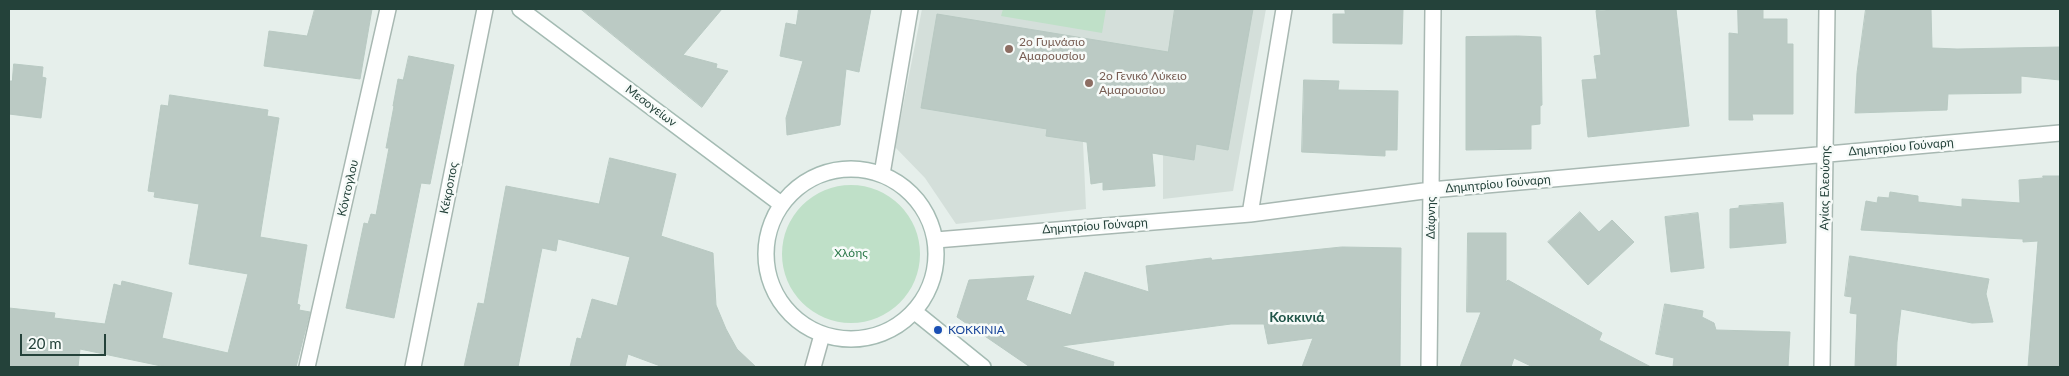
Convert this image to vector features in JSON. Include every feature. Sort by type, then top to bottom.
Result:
[{"type":"street","name":"Κόντογλου","points":[[307,367],[388,9]]},
{"type":"street","name":"Κέκροπος","points":[[413,367],[485,9]]},
{"type":"street","name":"Μεσογείων","points":[[520,9],[781,204]]},
{"type":"street","points":[[882,174],[910,9]]},
{"type":"street","points":[[1250,214],[1284,9]]},
{"type":"street","name":"Δάφνης","points":[[1429,367],[1433,9]]},
{"type":"street","name":"Αγίας Ελεούσης","points":[[1822,367],[1828,9]]},
{"type":"street","name":"Δημητρίου Γούναρη","points":[[936,240],[1250,214],[1431,190],[2060,133]]},
{"type":"street","points":[[855,168],[882,174],[902,184],[918,200],[930,218],[936,240],[937,259],[934,278],[926,296],[915,312],[896,328],[872,337],[847,340],[822,335],[799,322],[781,303],[769,280],[765,254],[770,228],[781,204],[801,184],[826,172],[855,168]]},
{"type":"street","points":[[915,312],[983,367]]},
{"type":"street","points":[[813,367],[822,335]]},
{"type":"shaded area","points":[[922,9],[1266,9],[1233,191],[1163,199],[1163,155],[1083,142],[1086,209],[956,224],[925,178],[895,147]]},
{"type":"green space","points":[[1003,9],[1106,9],[1102,33],[1001,16]]},
{"type":"green space","name":"Χλόης","points":[[851,185],[877,190],[889,196],[900,205],[909,216],[915,228],[920,254],[915,280],[909,292],[900,303],[889,312],[877,318],[851,323],[825,318],[813,312],[802,303],[793,292],[787,280],[782,254],[787,228],[793,216],[802,205],[813,196],[825,190]]},
{"type":"building","points":[[315,9],[372,9],[360,79],[264,66],[269,31],[307,36]]},
{"type":"building","points":[[581,9],[722,9],[683,55],[717,64],[716,68],[728,71],[702,107]]},
{"type":"building","points":[[799,9],[871,9],[859,72],[846,69],[840,125],[787,135],[786,118],[803,61],[780,56],[786,23],[796,25]]},
{"type":"building","points":[[1175,9],[1253,9],[1228,150],[1196,144],[1194,160],[1152,153],[1155,186],[1103,190],[1103,182],[1091,184],[1087,142],[1046,136],[1047,129],[921,108],[937,14],[1168,52]]},
{"type":"building","points":[[1345,9],[1403,9],[1402,44],[1333,43],[1333,14],[1345,14]]},
{"type":"building","points":[[1676,9],[1689,126],[1588,137],[1582,80],[1597,79],[1594,56],[1601,55],[1596,11]]},
{"type":"building","points":[[1738,9],[1763,9],[1763,19],[1787,19],[1787,44],[1793,44],[1793,114],[1752,114],[1753,120],[1729,120],[1729,33],[1738,34]]},
{"type":"building","points":[[1866,9],[1931,9],[1932,48],[2060,47],[2060,80],[2021,76],[2021,93],[1948,94],[1947,110],[1855,113],[1857,73]]},
{"type":"building","points":[[1466,37],[1541,37],[1542,105],[1540,106],[1540,124],[1531,125],[1531,149],[1466,150]]},
{"type":"building","points":[[409,56],[454,65],[430,184],[421,183],[394,318],[346,308],[364,223],[368,224],[371,214],[376,215],[389,148],[386,148],[398,79],[403,80]]},
{"type":"building","points":[[14,64],[43,67],[42,77],[46,78],[41,118],[9,114],[9,81],[12,81]]},
{"type":"building","points":[[1304,80],[1339,81],[1338,90],[1398,91],[1397,150],[1385,150],[1385,156],[1302,152]]},
{"type":"building","points":[[170,95],[268,110],[267,116],[279,118],[260,237],[307,245],[297,304],[300,305],[299,310],[310,312],[296,367],[166,367],[80,349],[78,367],[9,367],[9,308],[55,313],[54,318],[105,324],[114,284],[121,286],[122,281],[172,293],[162,338],[228,353],[248,274],[189,264],[199,204],[154,197],[155,192],[148,191],[161,105],[168,106]]},
{"type":"building","points":[[610,158],[676,174],[661,236],[713,253],[716,305],[737,349],[756,367],[663,367],[628,354],[625,367],[570,367],[577,338],[581,339],[592,299],[617,306],[630,257],[558,239],[556,251],[542,248],[518,367],[464,367],[478,303],[484,304],[506,186],[599,204]]},
{"type":"building","points":[[2043,176],[2060,176],[2060,367],[2028,367],[2038,241],[2023,242],[2023,239],[1861,230],[1866,201],[1877,203],[1878,197],[1889,198],[1890,192],[1918,196],[1918,202],[1962,207],[1962,199],[2020,203],[2019,180],[2043,178]]},
{"type":"building","points":[[1783,203],[1786,243],[1730,248],[1730,209],[1739,208],[1739,206]]},
{"type":"building","points":[[1580,212],[1599,232],[1612,220],[1634,242],[1588,285],[1548,242]]},
{"type":"building","points":[[1698,213],[1704,268],[1671,272],[1665,217]]},
{"type":"building","points":[[1468,233],[1506,233],[1506,282],[1508,280],[1602,333],[1599,340],[1651,367],[1533,367],[1514,358],[1511,367],[1460,367],[1481,312],[1467,312]]},
{"type":"building","points":[[1342,247],[1401,248],[1400,367],[1302,367],[1313,338],[1268,344],[1264,324],[1231,324],[1061,346],[1114,362],[1113,367],[1030,367],[957,317],[969,280],[1034,276],[1026,300],[1071,315],[1085,272],[1149,292],[1146,266],[1211,258],[1212,260]]},
{"type":"building","points":[[1850,256],[1989,279],[1986,294],[1993,322],[1972,323],[1901,309],[1896,367],[1855,367],[1857,314],[1850,313],[1852,297],[1845,296]]},
{"type":"building","points":[[1665,304],[1703,311],[1702,317],[1714,323],[1716,330],[1790,332],[1788,367],[1673,367],[1674,358],[1656,354]]},
{"type":"place","name":"2ο Γυμνάσιο Αμαρουσίου","points":[[1009,49]]},
{"type":"place","name":"2ο Γενικό Λύκειο Αμαρουσίου","points":[[1089,83]]},
{"type":"place","name":"ΚΟΚΚΙΝΙΑ","points":[[938,330]]},
{"type":"district","name":"Κοκκινιά","points":[[1297,317]]}]
